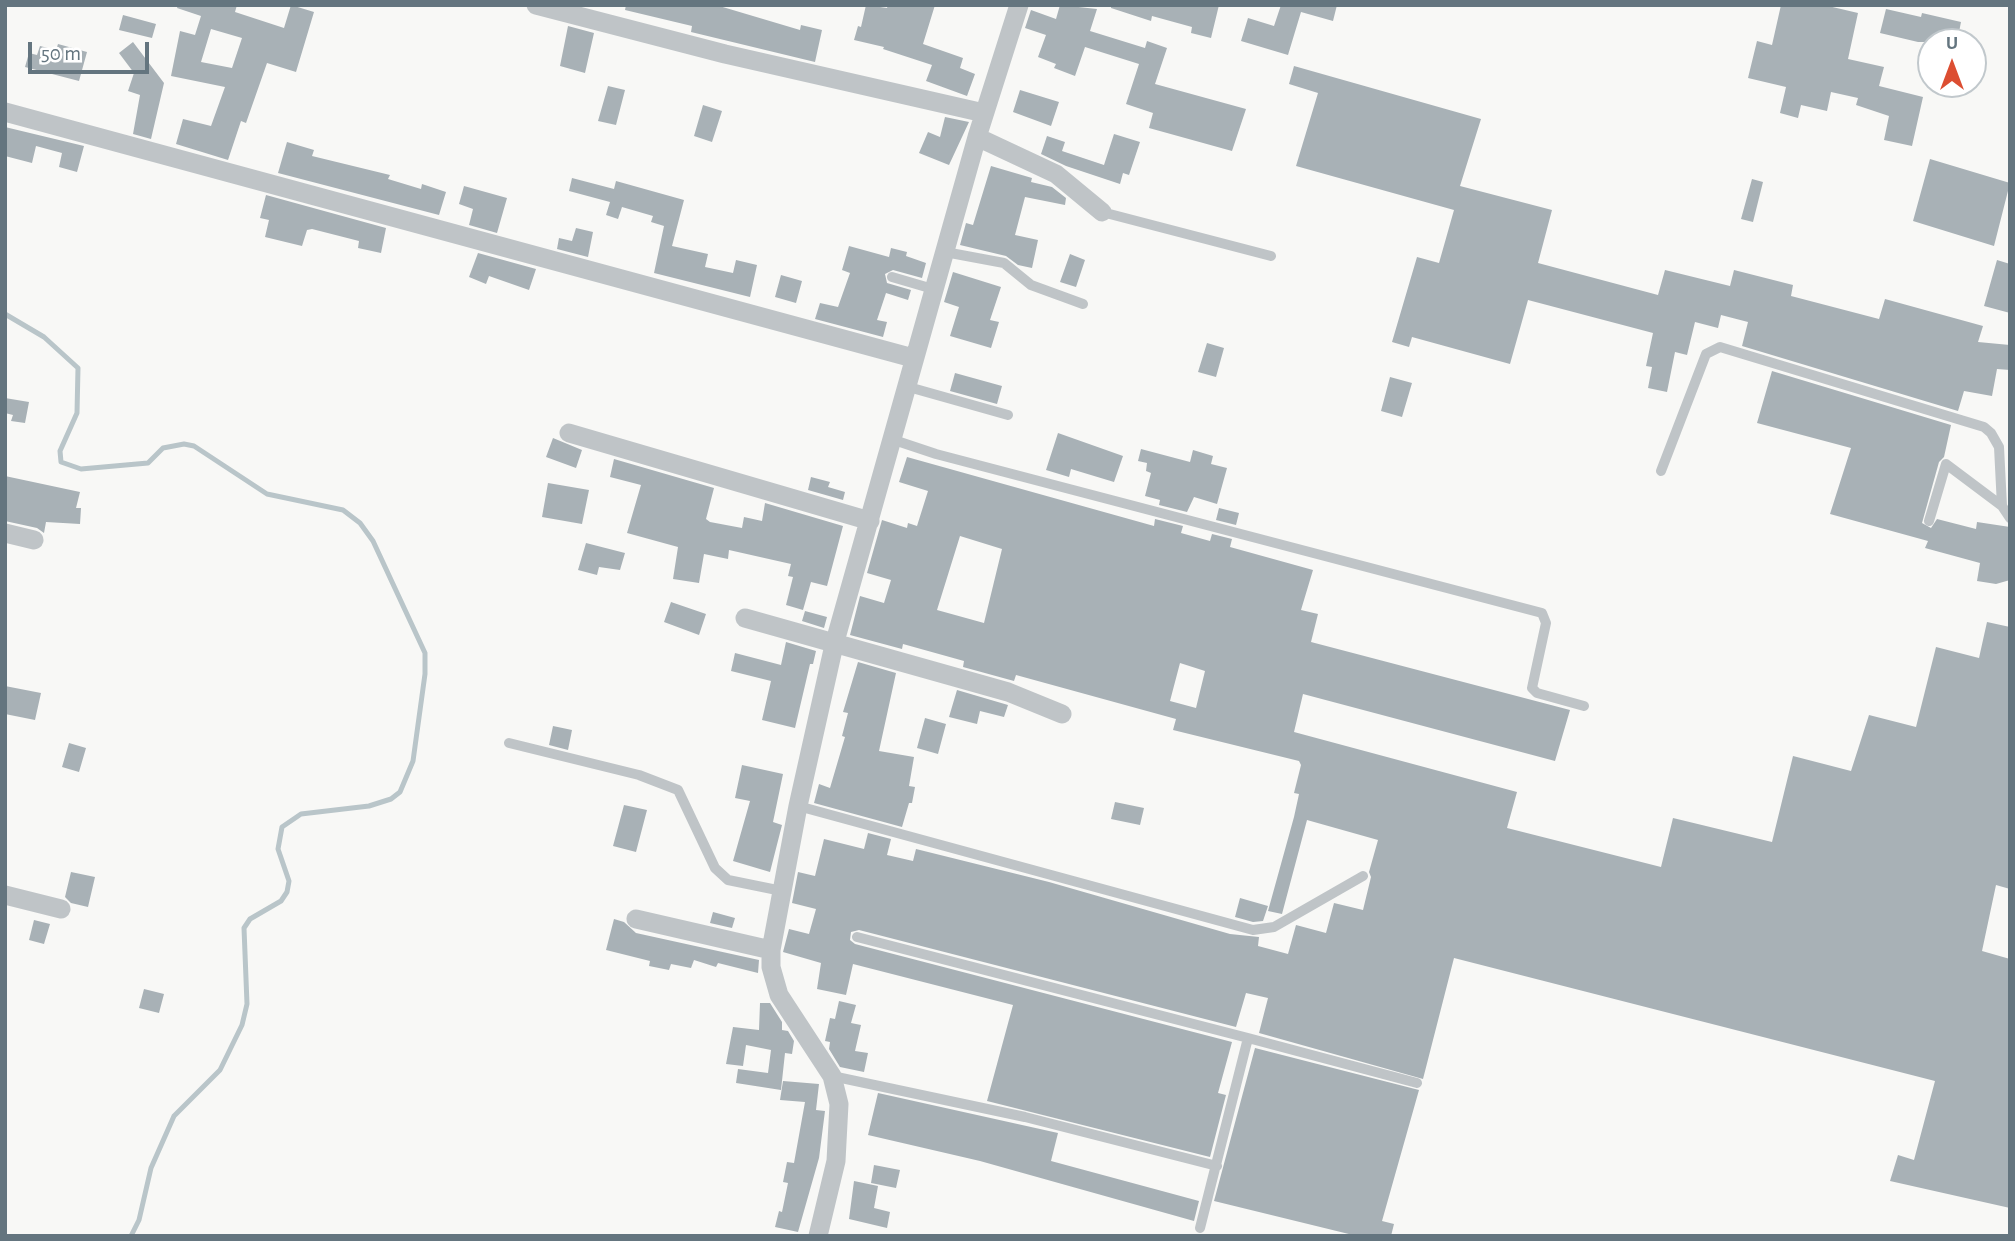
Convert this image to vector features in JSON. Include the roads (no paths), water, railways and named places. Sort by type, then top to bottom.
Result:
[{"type":"street","points":[[536,5],[725,54],[984,113]]},
{"type":"street","points":[[818,1236],[836,1161],[840,1121],[832,1076],[779,995],[771,967],[771,950],[798,806],[834,645],[976,138],[1019,5]]},
{"type":"street","points":[[5,113],[914,358]]},
{"type":"street","points":[[976,138],[1056,174],[1102,212]]},
{"type":"street","points":[[569,433],[870,521]]},
{"type":"street","points":[[5,533],[34,540]]},
{"type":"street","points":[[745,618],[1008,692],[1062,714]]},
{"type":"street","points":[[5,895],[61,909]]},
{"type":"street","points":[[636,919],[771,950]]},
{"type":"lane","points":[[1102,212],[1271,256]]},
{"type":"lane","points":[[945,251],[1004,263],[1031,285],[1083,304]]},
{"type":"lane","points":[[892,277],[933,289]]},
{"type":"lane","points":[[1661,471],[1706,354],[1720,347],[1984,428],[1991,433],[1999,447],[2003,506]]},
{"type":"lane","points":[[905,386],[1008,415]]},
{"type":"lane","points":[[891,439],[936,454],[1542,612],[1546,623],[1532,688],[1537,693],[1584,706]]},
{"type":"lane","points":[[1929,522],[1946,464],[2003,506],[2010,518]]},
{"type":"lane","points":[[509,743],[639,775],[678,790],[715,868],[728,880],[782,891]]},
{"type":"lane","points":[[798,806],[1253,930],[1274,927],[1363,876]]},
{"type":"lane","points":[[857,937],[1417,1083]]},
{"type":"lane","points":[[1200,1228],[1248,1038]]},
{"type":"lane","points":[[832,1076],[1025,1117],[1217,1166]]},
{"type":"waterway","points":[[5,314],[44,337],[78,368],[77,413],[60,451],[61,462],[81,469],[148,463],[163,448],[184,444],[194,446],[267,494],[343,510],[360,523],[373,541],[425,653],[425,674],[413,761],[400,792],[391,799],[369,806],[301,814],[282,827],[278,849],[289,881],[287,892],[281,901],[250,919],[244,928],[247,1004],[242,1025],[220,1070],[174,1116],[151,1168],[139,1220],[131,1236]]}]
